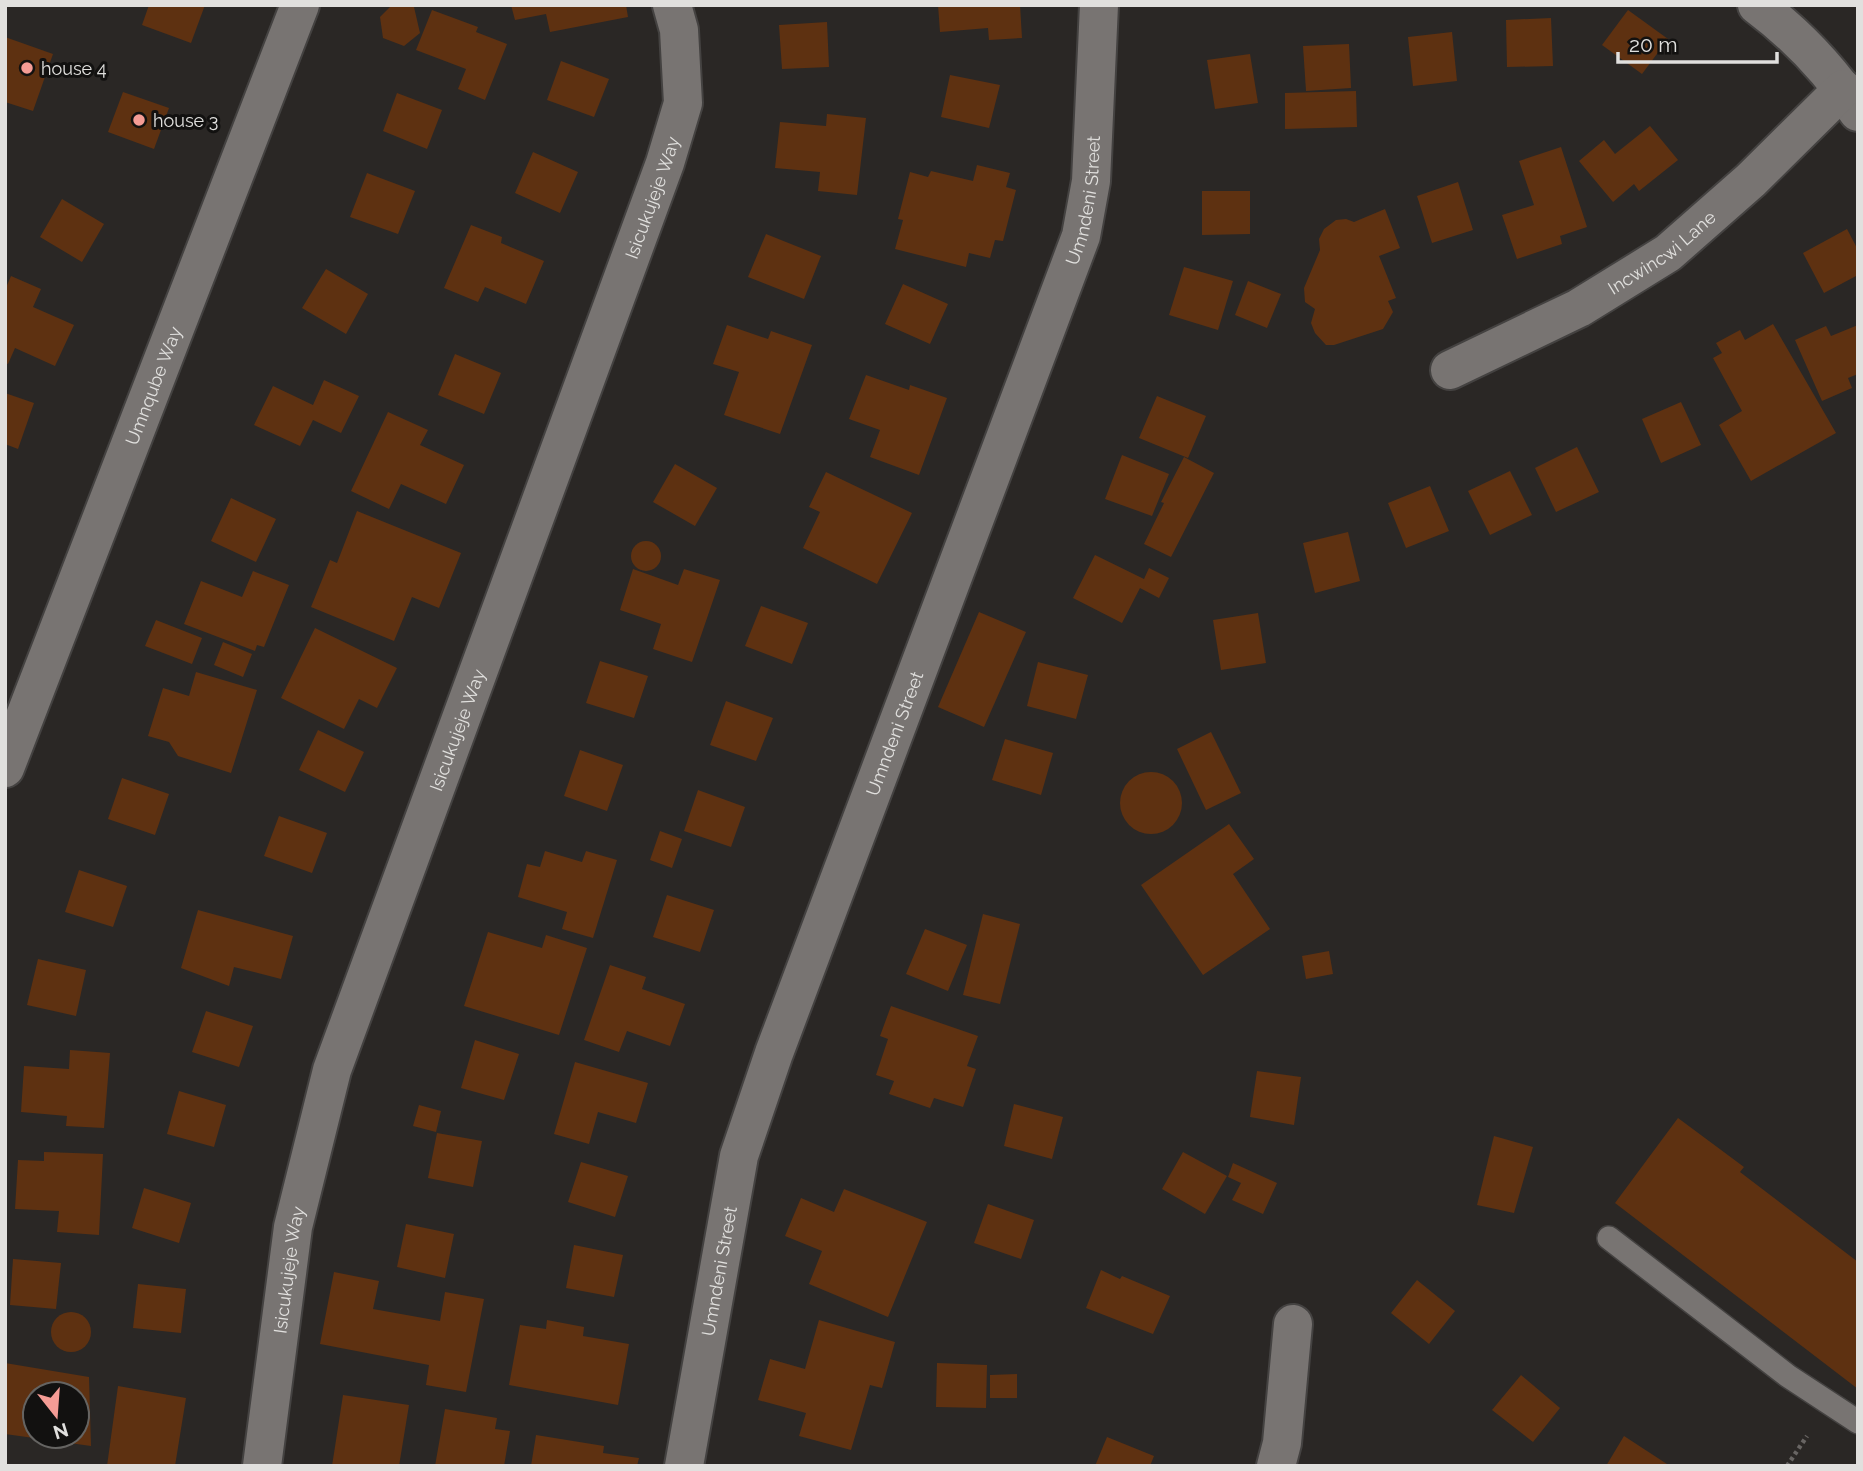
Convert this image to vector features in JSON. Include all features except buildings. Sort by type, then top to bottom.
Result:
[{"type":"street","name":"Umnqube Way","points":[[5,768],[300,5]]},
{"type":"street","name":"Isicukujeje Way","points":[[262,1466],[293,1227],[332,1070],[665,163],[683,103],[679,30],[672,5]]},
{"type":"street","name":"Umndeni Street","points":[[684,1466],[739,1156],[784,1027],[1081,236],[1090,180],[1099,5]]},
{"type":"street","points":[[1758,5],[1788,28],[1850,101]]},
{"type":"street","name":"Incwincwi Lane","points":[[1450,370],[1579,308],[1668,253],[1751,180],[1850,101]]},
{"type":"street","points":[[1276,1466],[1282,1443],[1293,1324]]},
{"type":"lane","points":[[1609,1238],[1788,1376],[1858,1422]]},
{"type":"place","name":"house 4","points":[[27,68]]},
{"type":"place","name":"house 3","points":[[139,120]]}]
